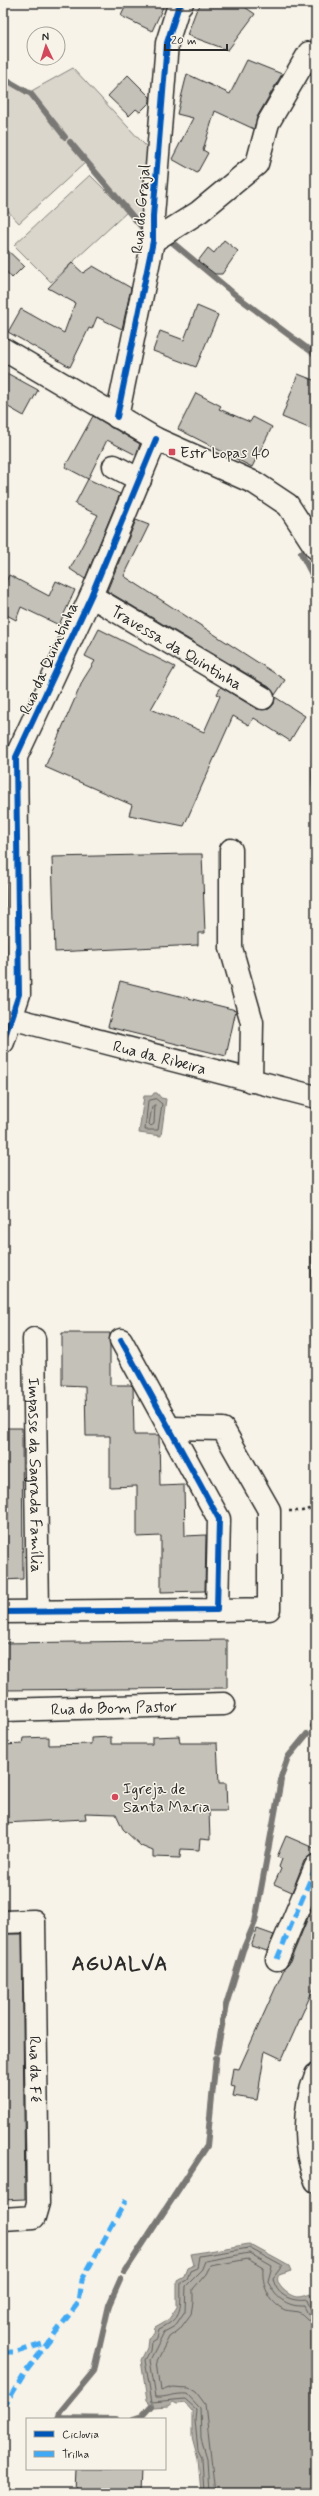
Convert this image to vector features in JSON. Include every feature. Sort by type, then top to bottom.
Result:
[{"type":"street","name":"Rua do Grajal","points":[[117,417],[153,241],[153,216],[167,43],[178,8],[182,3]]},
{"type":"street","points":[[153,241],[198,212],[257,164],[268,123],[309,53]]},
{"type":"street","points":[[3,349],[156,439],[255,483],[288,504],[316,548]]},
{"type":"street","name":"Rua da Quintinha","points":[[3,1042],[6,1016],[19,994],[16,757],[91,596],[156,439]]},
{"type":"street","points":[[114,466],[140,480]]},
{"type":"street","name":"Travessa da Quintinha","points":[[91,596],[263,698]]},
{"type":"street","points":[[231,850],[231,948],[252,1022],[251,1081]]},
{"type":"street","name":"Rua da Ribeira","points":[[6,1016],[316,1097]]},
{"type":"street","name":"Impasse da Sagrada Família","points":[[34,1339],[38,1611]]},
{"type":"street","points":[[121,1340],[219,1519],[218,1610]]},
{"type":"street","points":[[3,1612],[269,1609],[269,1510],[223,1429],[169,1428]]},
{"type":"street","name":"Rua do Bom Pastor","points":[[3,1710],[224,1704]]},
{"type":"street","points":[[277,1959],[316,1866]]},
{"type":"street","name":"Rua da Fé","points":[[3,1922],[34,1921],[38,2203],[34,2217],[3,2218]]},
{"type":"street","points":[[316,2075],[308,2098],[305,2136],[316,2181]]},
{"type":"path","points":[[302,1511],[316,1507]]},
{"type":"shaded area","points":[[73,68],[156,157],[146,227],[86,162],[19,223],[3,206],[3,80],[26,94]]},
{"type":"shaded area","points":[[90,175],[127,212],[51,282],[14,245]]},
{"type":"water","points":[[154,1093],[157,1093],[161,1098],[166,1099],[161,1136],[139,1133],[144,1096],[152,1096]]},
{"type":"water","points":[[249,2244],[289,2266],[291,2271],[279,2275],[278,2278],[278,2282],[282,2289],[297,2297],[310,2294],[316,2312],[316,2493],[201,2493],[198,2459],[192,2437],[192,2411],[185,2403],[177,2404],[173,2402],[168,2406],[153,2407],[147,2400],[141,2360],[147,2348],[148,2338],[154,2334],[155,2327],[169,2319],[177,2307],[177,2280],[184,2276],[187,2268],[194,2265],[191,2254]]},
{"type":"building","points":[[127,3],[165,3],[152,31],[121,16]]},
{"type":"building","points":[[202,3],[239,3],[255,14],[228,50],[187,35],[196,11]]},
{"type":"building","points":[[247,60],[282,74],[257,117],[254,129],[215,111],[203,150],[208,153],[197,173],[172,159],[193,118],[177,114],[187,74],[230,94]]},
{"type":"building","points":[[128,75],[150,97],[150,102],[140,112],[136,109],[129,116],[108,96]]},
{"type":"building","points":[[224,240],[238,251],[222,274],[215,274],[198,261],[208,248],[214,253]]},
{"type":"building","points":[[3,246],[24,266],[12,278],[3,268]]},
{"type":"building","points":[[72,263],[83,273],[93,266],[131,288],[122,329],[97,317],[92,329],[89,328],[70,367],[8,332],[21,309],[64,333],[75,303],[48,288]]},
{"type":"building","points":[[197,306],[218,315],[196,367],[153,351],[160,331],[184,340]]},
{"type":"building","points":[[3,371],[38,390],[24,416],[3,404]]},
{"type":"building","points":[[298,374],[316,381],[316,431],[282,417]]},
{"type":"building","points":[[196,393],[221,406],[219,409],[250,422],[253,417],[272,427],[252,467],[178,429]]},
{"type":"building","points":[[93,416],[140,444],[136,455],[107,440],[88,479],[65,467]]},
{"type":"building","points":[[88,479],[120,494],[85,579],[70,569],[98,515],[75,504]]},
{"type":"building","points":[[136,520],[149,525],[124,576],[285,680],[275,695],[269,687],[107,591]]},
{"type":"building","points":[[9,575],[49,596],[56,581],[75,590],[59,625],[21,607],[16,620],[3,613],[3,588]]},
{"type":"building","points":[[99,629],[175,667],[151,709],[204,732],[220,696],[217,694],[221,687],[257,709],[269,709],[274,704],[275,697],[305,716],[290,741],[254,718],[249,725],[233,716],[184,826],[129,815],[132,805],[45,767],[83,680],[95,661],[85,656]]},
{"type":"building","points":[[202,854],[205,933],[198,933],[198,945],[55,952],[52,857]]},
{"type":"building","points":[[120,981],[236,1010],[226,1056],[108,1027]]},
{"type":"building","points":[[62,1333],[110,1333],[110,1385],[131,1385],[133,1387],[134,1435],[159,1435],[160,1486],[184,1485],[185,1536],[206,1535],[205,1591],[161,1592],[161,1536],[137,1537],[137,1486],[110,1487],[110,1436],[86,1436],[85,1386],[62,1385]]},
{"type":"building","points":[[3,1428],[22,1428],[23,1579],[3,1580]]},
{"type":"building","points":[[227,1640],[227,1688],[3,1690],[3,1643]]},
{"type":"building","name":"Igreja de Santa Maria","points":[[179,1736],[180,1743],[217,1743],[219,1783],[226,1783],[227,1811],[209,1811],[210,1840],[200,1839],[199,1850],[181,1849],[180,1858],[153,1857],[153,1851],[141,1846],[123,1829],[116,1814],[85,1813],[86,1819],[3,1823],[3,1745],[22,1744],[23,1738],[49,1737],[49,1745],[91,1744],[91,1738],[111,1737],[111,1744],[152,1744],[152,1737]]},
{"type":"building","points":[[286,1836],[316,1849],[316,1854],[309,1856],[304,1861],[292,1892],[274,1884],[281,1869],[279,1867],[282,1859],[277,1857]]},
{"type":"building","points":[[316,1898],[316,1983],[282,2059],[265,2051],[257,2100],[233,2096],[235,2087],[230,2086],[233,2068],[239,2069],[284,1969],[289,1964]]},
{"type":"building","points":[[257,1929],[274,1935],[267,1951],[251,1946]]},
{"type":"building","points":[[3,1934],[22,1934],[25,2199],[3,2200]]},
{"type":"building","points":[[76,2470],[141,2470],[140,2493],[75,2493]]},
{"type":"waterway","points":[[3,78],[31,94],[65,137]]},
{"type":"waterway","points":[[70,142],[145,231]]},
{"type":"waterway","points":[[167,238],[238,297],[316,355]]},
{"type":"waterway","points":[[301,553],[316,582]]},
{"type":"waterway","points":[[316,724],[314,776],[316,810]]},
{"type":"waterway","points":[[316,1225],[313,1233],[313,1322],[316,1351]]},
{"type":"waterway","points":[[313,1726],[316,1721]]},
{"type":"waterway","points":[[281,1777],[288,1757],[307,1734]]},
{"type":"waterway","points":[[217,2052],[226,2005],[243,1950],[255,1922],[281,1780]]},
{"type":"waterway","points":[[125,2271],[207,2146],[216,2058]]},
{"type":"waterway","points":[[61,2418],[59,2416],[60,2412],[94,2371],[109,2305],[121,2278]]},
{"type":"waterway","points":[[136,2418],[142,2416],[151,2406]]},
{"type":"marked path","points":[[277,1959],[316,1866]]},
{"type":"marked path","points":[[3,2409],[24,2374],[79,2302],[82,2280],[126,2200]]},
{"type":"marked path","points":[[3,2352],[17,2352],[49,2342]]},
{"type":"cycle path","points":[[117,417],[153,241],[153,216],[167,43],[178,8],[182,3]]},
{"type":"cycle path","points":[[3,1042],[19,994],[16,757],[91,596],[156,439]]},
{"type":"cycle path","points":[[3,1612],[217,1610],[219,1519],[121,1340]]},
{"type":"place","name":"Estr Lopas 40","points":[[172,452]]},
{"type":"place","name":"Igreja de Santa Maria","points":[[115,1797]]},
{"type":"district","name":"AGUALVA","points":[[120,1963]]}]
